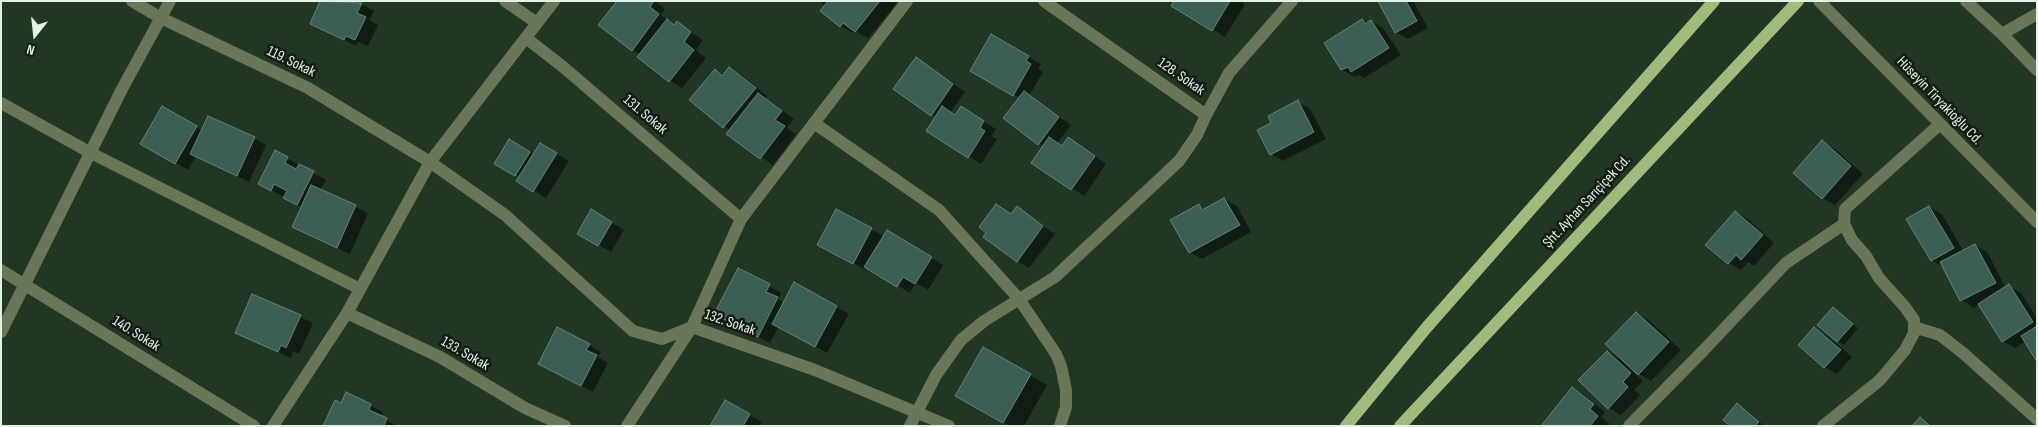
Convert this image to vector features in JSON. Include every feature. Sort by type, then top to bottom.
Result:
[{"type":"main road","points":[[1346,426],[1427,327],[1714,1]]},
{"type":"main road","name":"Şht. Ayhan Sarıçiçek Cd.","points":[[1402,425],[1798,1]]},
{"type":"street","name":"119. Sokak","points":[[132,1],[161,18],[308,88],[430,162]]},
{"type":"street","points":[[1,332],[170,1]]},
{"type":"street","points":[[504,1],[537,23]]},
{"type":"street","points":[[273,426],[347,312],[430,162],[554,1]]},
{"type":"street","points":[[627,426],[692,327],[741,219],[907,1]]},
{"type":"street","name":"128. Sokak","points":[[1044,1],[1206,115],[1229,73],[1292,1]]},
{"type":"street","name":"Hüseyin Tiryakioğlu Cd.","points":[[1819,1],[2037,222]]},
{"type":"street","points":[[1966,1],[2037,70]]},
{"type":"street","points":[[2002,34],[2037,14]]},
{"type":"street","name":"131. Sokak","points":[[526,38],[562,66],[741,219]]},
{"type":"street","points":[[1,103],[91,153],[360,289]]},
{"type":"street","points":[[910,426],[936,374],[961,340],[984,321],[1055,277],[1179,162],[1197,135],[1206,115]]},
{"type":"street","points":[[814,123],[939,210],[1020,299],[1056,354],[1061,366],[1066,390],[1066,407],[1060,426]]},
{"type":"street","points":[[1823,426],[1880,380],[1905,350],[1914,333],[1914,320],[1879,278],[1866,256],[1852,240],[1844,224],[1845,208],[1940,125]]},
{"type":"street","name":"132. Sokak","points":[[430,162],[505,215],[633,331],[662,339],[692,327],[815,370],[949,426]]},
{"type":"street","points":[[1629,426],[1786,264],[1844,224]]},
{"type":"street","name":"140. Sokak","points":[[1,270],[254,426]]},
{"type":"street","name":"133. Sokak","points":[[347,312],[440,357],[525,408],[565,426]]},
{"type":"street","points":[[1914,327],[1940,335],[1956,347],[2037,420],[2030,426]]},
{"type":"building","points":[[320,1],[362,3],[357,13],[366,17],[355,40],[346,36],[344,40],[310,24]]},
{"type":"building","points":[[617,1],[654,1],[650,7],[659,14],[632,51],[598,25]]},
{"type":"building","points":[[828,1],[880,1],[855,32],[843,23],[840,27],[820,11]]},
{"type":"building","points":[[1174,1],[1230,1],[1212,31],[1171,6]]},
{"type":"building","points":[[1378,1],[1406,1],[1417,21],[1395,33]]},
{"type":"building","points":[[667,19],[674,25],[677,21],[691,32],[684,42],[694,50],[669,82],[637,57]]},
{"type":"building","points":[[1362,19],[1365,24],[1371,20],[1389,48],[1351,72],[1348,67],[1341,70],[1324,43]]},
{"type":"building","points":[[991,34],[1029,56],[1026,61],[1031,64],[1013,96],[970,71]]},
{"type":"building","points":[[916,57],[953,84],[931,116],[893,89]]},
{"type":"building","points":[[729,67],[756,88],[723,128],[689,100],[715,69],[722,76]]},
{"type":"building","points":[[1024,91],[1059,117],[1038,145],[1003,118]]},
{"type":"building","points":[[758,93],[782,111],[775,120],[785,126],[760,159],[726,134]]},
{"type":"building","points":[[1298,100],[1314,132],[1270,155],[1257,130],[1271,123],[1268,116]]},
{"type":"building","points":[[162,106],[197,126],[175,164],[140,144]]},
{"type":"building","points":[[942,106],[955,115],[961,106],[984,121],[980,128],[985,131],[968,158],[926,131]]},
{"type":"building","points":[[208,116],[255,137],[237,176],[190,154]]},
{"type":"building","points":[[1049,137],[1062,146],[1068,137],[1095,156],[1071,190],[1031,163]]},
{"type":"building","points":[[509,139],[530,152],[515,176],[494,164]]},
{"type":"building","points":[[1822,140],[1851,166],[1822,199],[1793,173]]},
{"type":"building","points":[[540,143],[557,153],[533,192],[516,181]]},
{"type":"building","points":[[275,150],[288,157],[285,163],[296,169],[299,164],[314,171],[297,205],[283,198],[287,191],[274,184],[271,191],[258,184]]},
{"type":"building","points":[[311,185],[356,205],[337,248],[292,227]]},
{"type":"building","points":[[1224,198],[1240,225],[1189,253],[1170,220],[1199,204],[1202,210]]},
{"type":"building","points":[[996,204],[1011,214],[1017,206],[1043,226],[1017,262],[983,237],[986,233],[979,227]]},
{"type":"building","points":[[1929,206],[1954,248],[1931,261],[1906,219]]},
{"type":"building","points":[[591,209],[612,222],[598,246],[577,234]]},
{"type":"building","points":[[836,209],[872,228],[853,264],[817,245]]},
{"type":"building","points":[[1735,211],[1763,235],[1741,260],[1736,255],[1728,264],[1705,245]]},
{"type":"building","points":[[887,230],[932,257],[915,284],[903,277],[897,287],[864,267]]},
{"type":"building","points":[[1975,244],[1996,283],[1960,301],[1940,262]]},
{"type":"building","points":[[738,268],[770,284],[766,292],[778,297],[758,337],[714,314]]},
{"type":"building","points":[[794,282],[837,306],[815,347],[772,324]]},
{"type":"building","points":[[2009,284],[2033,322],[2002,342],[1978,304]]},
{"type":"building","points":[[252,294],[301,315],[286,348],[281,345],[278,352],[235,333]]},
{"type":"building","points":[[1833,307],[1853,324],[1837,342],[1817,325]]},
{"type":"building","points":[[1636,312],[1669,342],[1638,375],[1605,344]]},
{"type":"building","points":[[2037,326],[2037,362],[2021,336]]},
{"type":"building","points":[[557,327],[590,344],[586,350],[597,355],[581,386],[538,364]]},
{"type":"building","points":[[1814,327],[1841,350],[1824,368],[1798,345]]},
{"type":"building","points":[[983,347],[1031,374],[1003,423],[955,396]]},
{"type":"building","points":[[1607,351],[1631,373],[1623,382],[1628,387],[1608,409],[1578,380]]},
{"type":"building","points":[[1572,387],[1594,404],[1590,409],[1598,416],[1590,426],[1541,426]]},
{"type":"building","points":[[346,392],[371,404],[369,410],[387,418],[384,426],[323,426],[335,400],[341,403]]},
{"type":"building","points":[[725,400],[750,414],[743,426],[710,426]]},
{"type":"building","points":[[1737,403],[1759,422],[1755,426],[1730,426],[1723,420]]},
{"type":"building","points":[[1920,417],[1930,426],[1912,426]]}]
